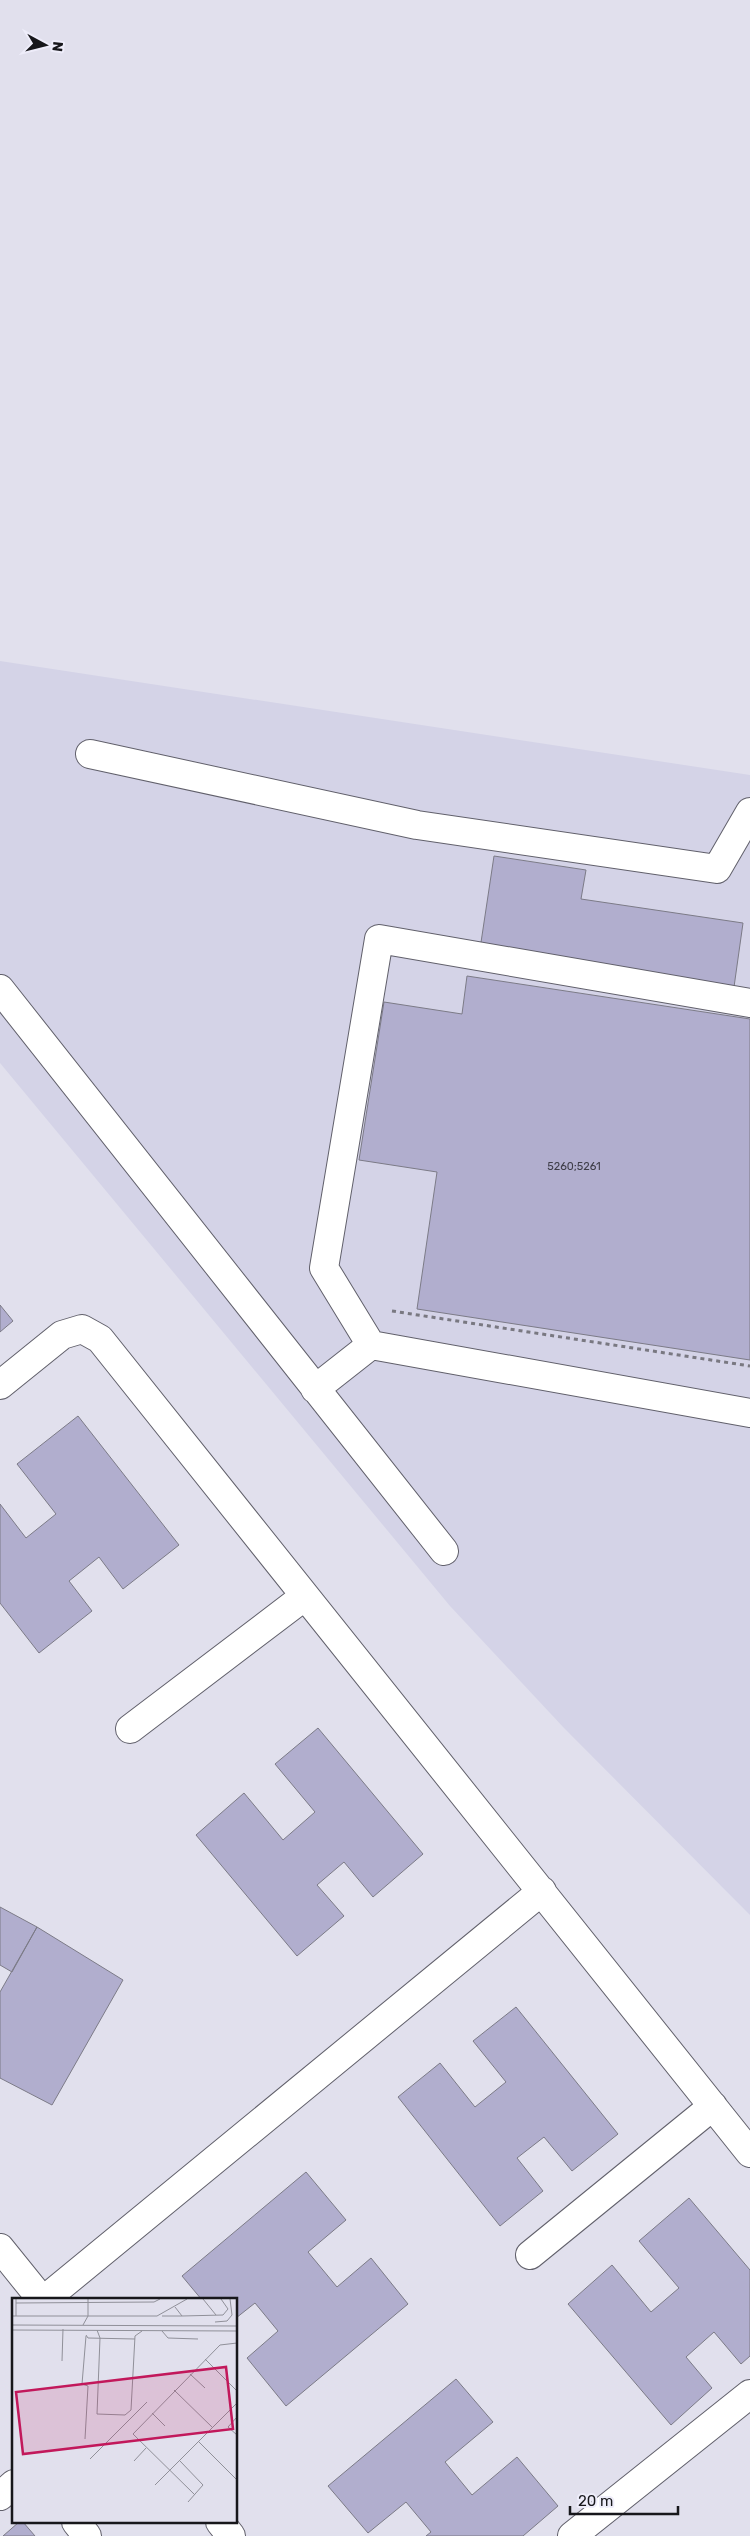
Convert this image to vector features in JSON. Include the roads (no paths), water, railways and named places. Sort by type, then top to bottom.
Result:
[{"type":"lane","points":[[90,754],[417,825],[717,869],[750,812]]},
{"type":"lane","points":[[371,1345],[324,1268],[379,940],[750,1003]]},
{"type":"lane","points":[[0,990],[444,1551]]},
{"type":"lane","points":[[0,1385],[62,1335],[82,1329],[100,1339],[750,2154]]},
{"type":"lane","points":[[315,1389],[371,1345],[750,1412]]},
{"type":"lane","points":[[130,1729],[305,1596]]},
{"type":"lane","points":[[45,2298],[542,1891]]},
{"type":"lane","points":[[530,2255],[713,2106]]},
{"type":"lane","points":[[0,2248],[41,2298]]},
{"type":"lane","points":[[572,2536],[750,2394]]},
{"type":"lane","points":[[0,2496],[12,2486]]},
{"type":"lane","points":[[78,2524],[87,2536]]},
{"type":"lane","points":[[222,2524],[231,2536]]}]
